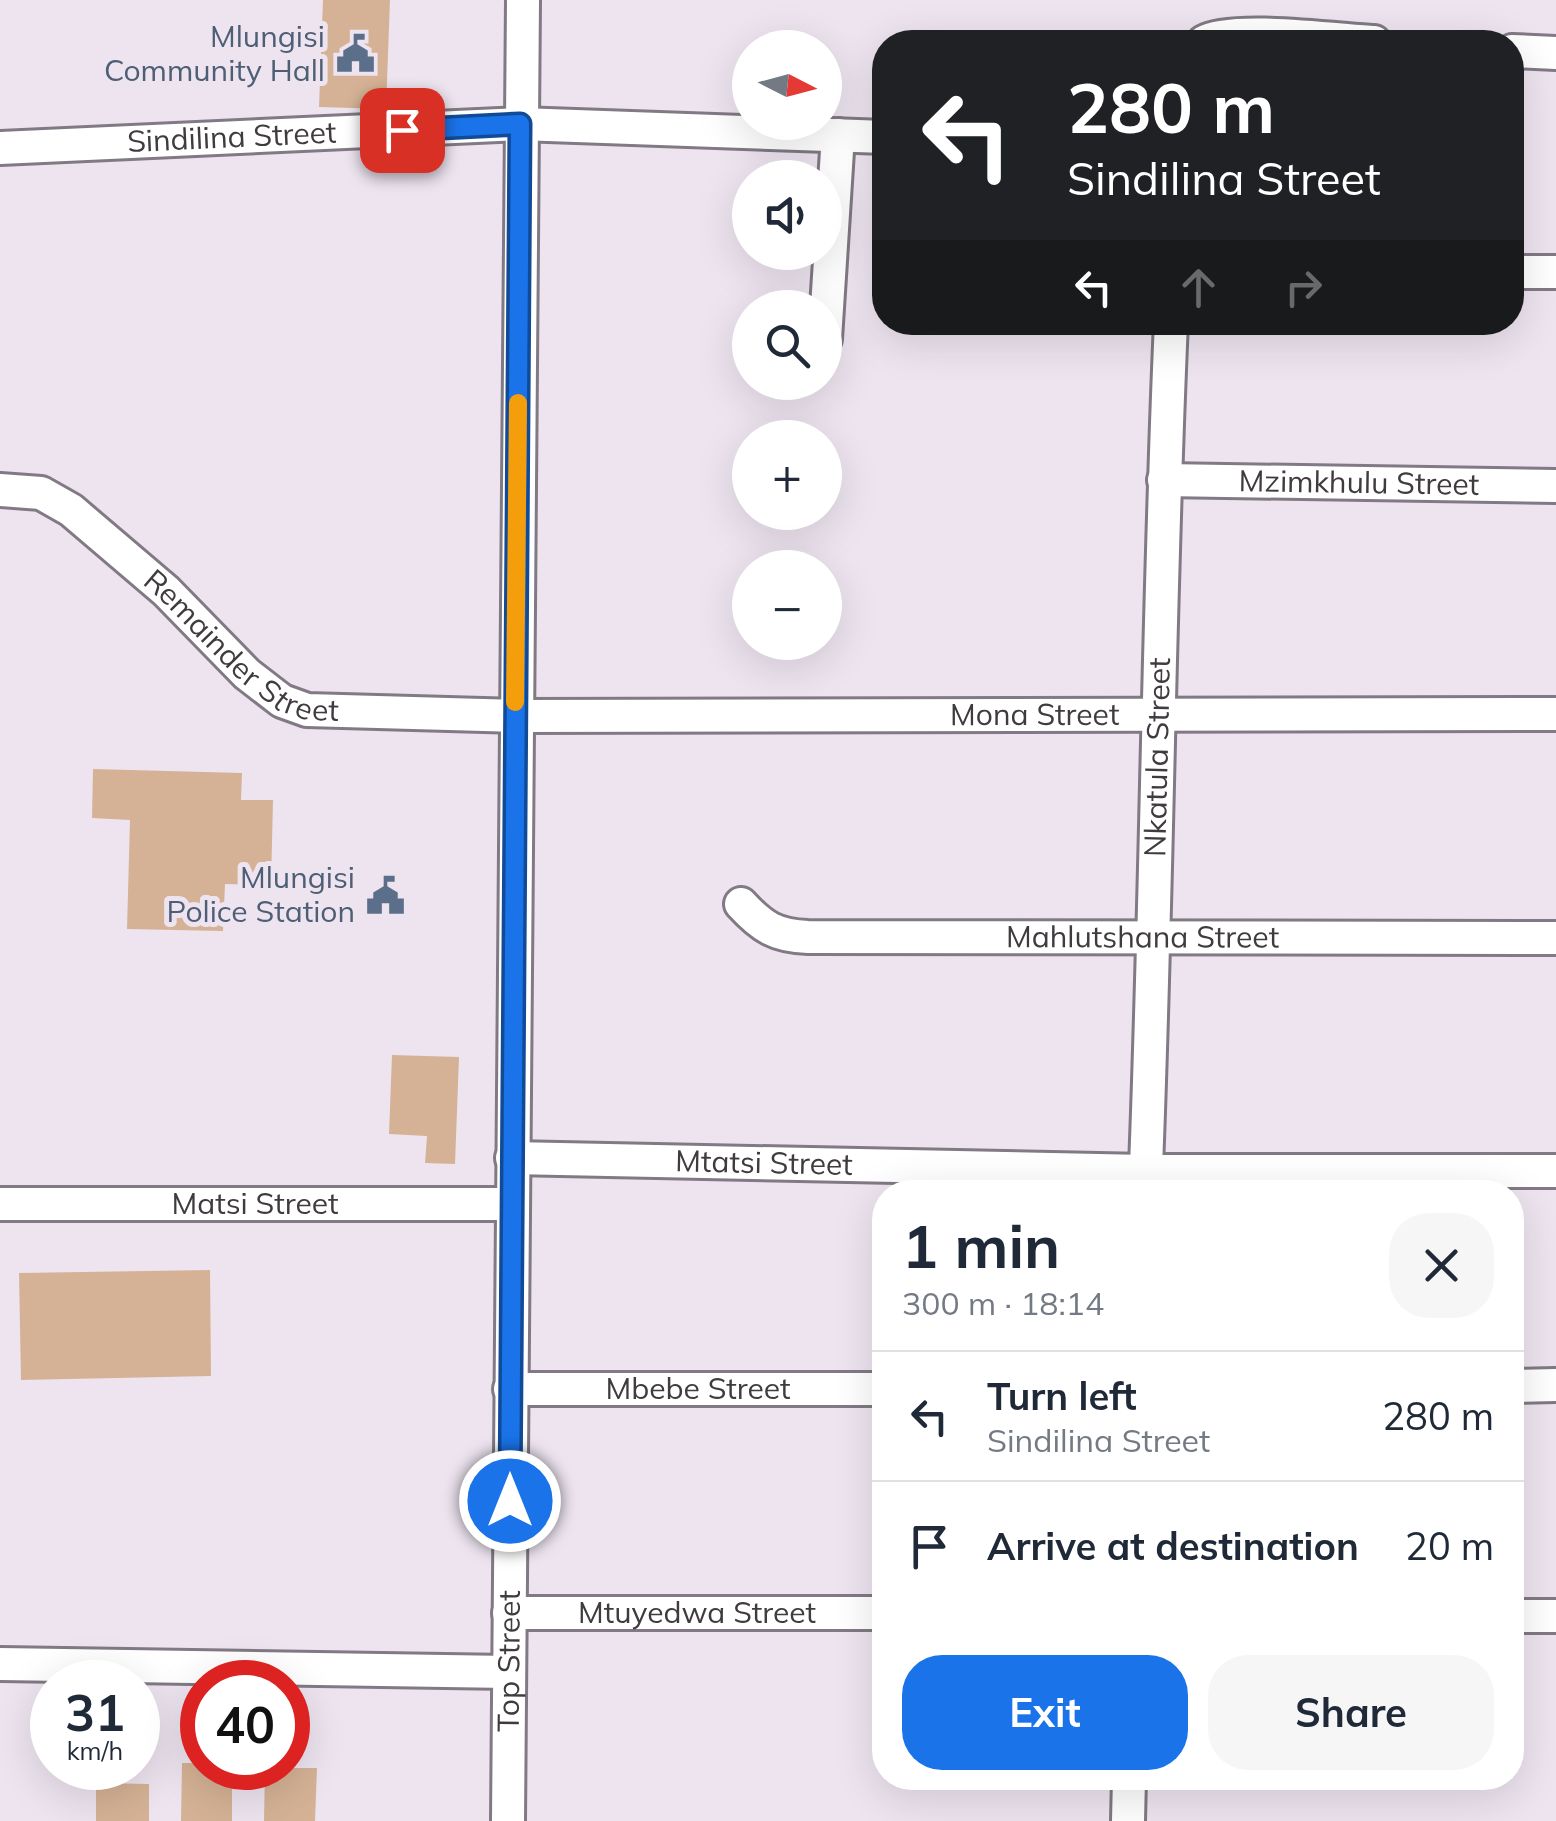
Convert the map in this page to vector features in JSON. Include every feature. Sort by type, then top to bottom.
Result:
[{"type":"street","name":"Top Street","points":[[508,1821],[523,0]]},
{"type":"street","points":[[1524,52],[1556,53]]},
{"type":"street","name":"Sindilina Street","points":[[0,148],[520,124],[732,131]]},
{"type":"street","name":"Sindilina Street","points":[[842,135],[872,136]]},
{"type":"street","points":[[828,290],[838,140]]},
{"type":"street","points":[[1524,272],[1556,272]]},
{"type":"street","name":"Nkatula Street","points":[[1145,1180],[1170,335]]},
{"type":"street","name":"Mzimkhulu Street","points":[[1164,480],[1556,486]]},
{"type":"street","name":"Remainder Street","points":[[0,490],[41,493],[71,510],[166,591],[247,674],[282,701],[307,710],[330,712],[515,716]]},
{"type":"street","name":"Mona Street","points":[[515,716],[1556,714]]},
{"type":"street","name":"Mahlutshana Street","points":[[741,904],[762,927],[790,936],[1556,938]]},
{"type":"street","name":"Mtatsi Street","points":[[512,1158],[1092,1180]]},
{"type":"street","name":"Mtatsi Street","points":[[1220,1180],[1556,1171]]},
{"type":"street","name":"Matsi Street","points":[[0,1204],[511,1204]]},
{"type":"street","points":[[1524,1386],[1556,1386]]},
{"type":"street","name":"Mbebe Street","points":[[510,1389],[872,1388]]},
{"type":"street","name":"Mtuyedwa Street","points":[[509,1613],[872,1612]]},
{"type":"street","points":[[1524,1616],[1556,1616]]},
{"type":"street","points":[[0,1664],[509,1672]]},
{"type":"street","points":[[1128,1790],[1128,1821]]},
{"type":"building","name":"Mlungisi Community Hall","points":[[323,0],[390,0],[386,109],[319,107]]},
{"type":"building","points":[[93,769],[242,773],[241,800],[273,800],[271,885],[225,884],[223,931],[127,929],[130,820],[92,818]]},
{"type":"building","points":[[392,1055],[459,1057],[455,1164],[425,1163],[427,1136],[389,1134]]},
{"type":"building","points":[[210,1270],[211,1376],[21,1380],[19,1273]]},
{"type":"building","points":[[310,1768],[317,1768],[315,1821],[264,1821],[265,1790],[310,1790]]},
{"type":"building","points":[[96,1790],[149,1790],[149,1821],[96,1821]]},
{"type":"building","points":[[182,1790],[232,1790],[232,1821],[181,1821]]},
{"type":"slow traffic","points":[[515,702],[518,403]]},
{"type":"place","name":"Mlungisi Community Hall","points":[[355,54]]},
{"type":"place","name":"Mlungisi Police Station","points":[[385,895]]},
{"type":"route","points":[[402,130],[520,124],[510,1501]]}]
